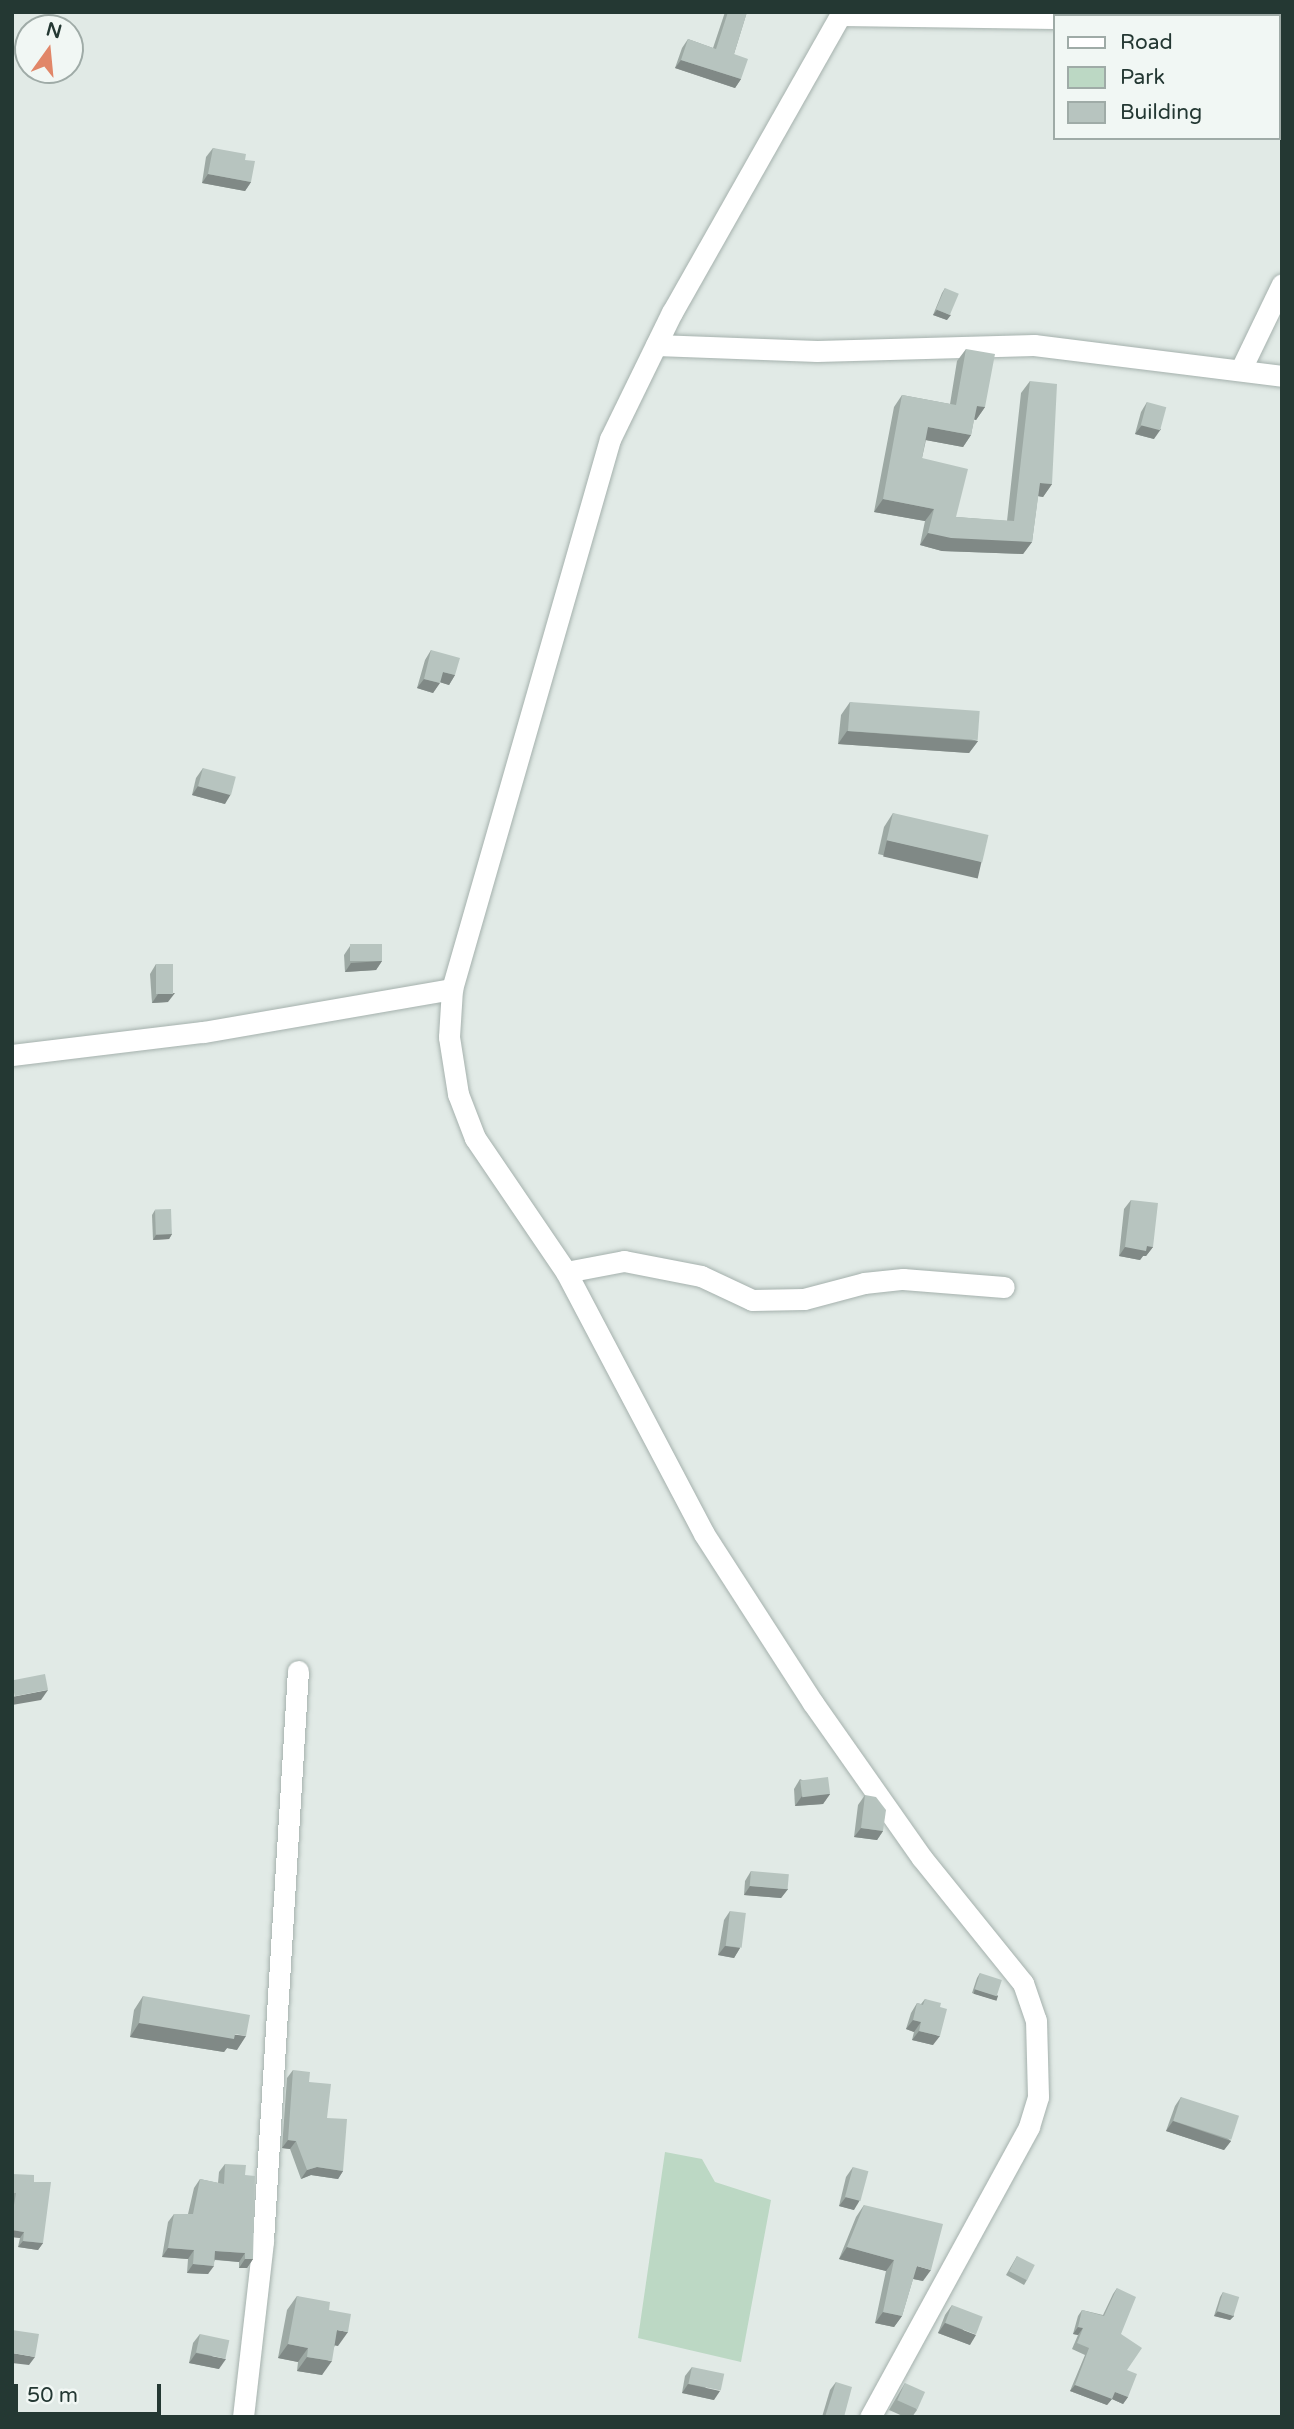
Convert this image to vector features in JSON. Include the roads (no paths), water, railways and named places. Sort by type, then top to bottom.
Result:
[{"type":"street","points":[[870,2417],[1029,2127],[1038,2097],[1037,2020],[1023,1983],[914,1847],[813,1703],[704,1534],[566,1272],[475,1138],[458,1094],[449,1037],[452,989],[585,517],[610,439],[656,345],[842,13],[1052,18]]},
{"type":"street","points":[[1241,369],[1282,284]]},
{"type":"street","points":[[656,345],[817,351],[1034,345],[1282,376]]},
{"type":"street","points":[[12,1055],[203,1032],[452,989]]},
{"type":"street","points":[[566,1272],[624,1261],[701,1276],[752,1300],[804,1299],[864,1283],[903,1279],[1004,1287]]},
{"type":"street","points":[[243,2417],[263,2241],[298,1671]]}]
